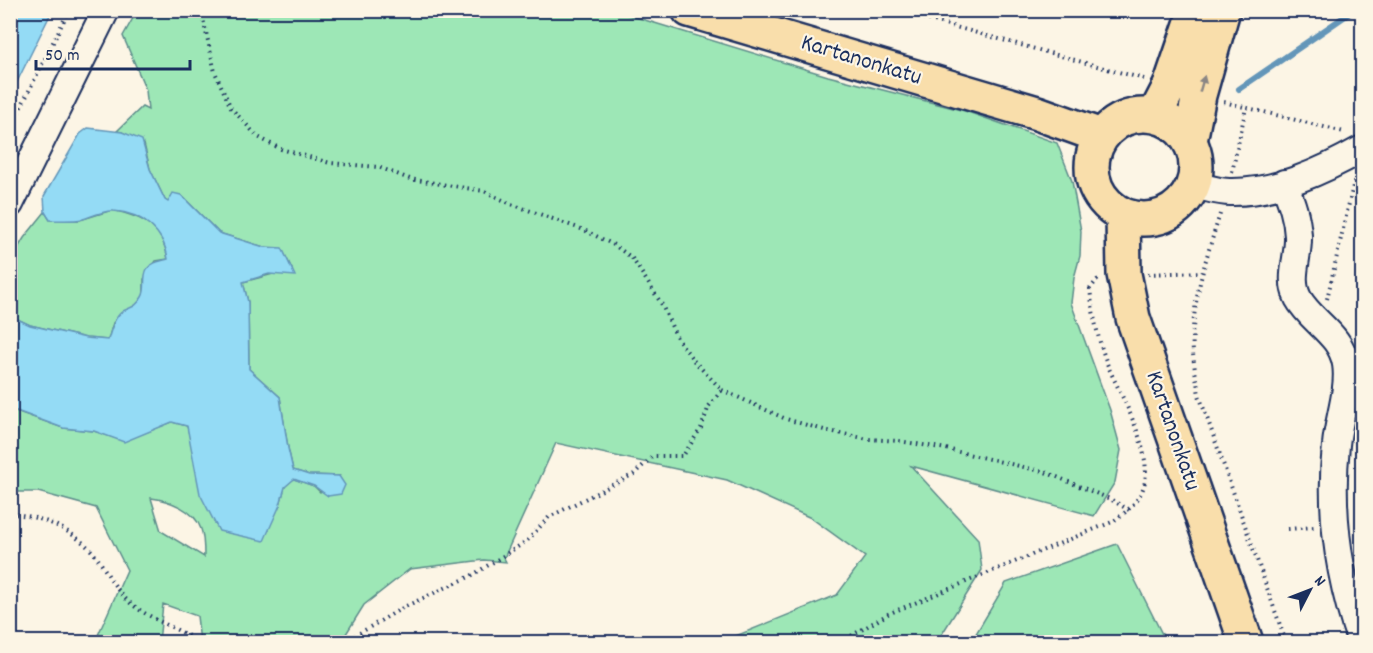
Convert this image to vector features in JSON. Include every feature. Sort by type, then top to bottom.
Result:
[{"type":"main road","name":"Kartanonkatu","points":[[689,10],[1037,113],[1101,136]]},
{"type":"main road","points":[[1190,141],[1175,125],[1155,115],[1140,114],[1125,118],[1112,125],[1101,136],[1093,153],[1092,172],[1096,190],[1108,205],[1123,215],[1144,219],[1165,215],[1182,203],[1193,185],[1197,170],[1190,141],[1185,91],[1196,10]]},
{"type":"main road","points":[[1155,115],[1185,91],[1223,10]]},
{"type":"main road","name":"Kartanonkatu","points":[[1123,215],[1124,274],[1133,318],[1246,642]]},
{"type":"street","points":[[10,204],[106,10]]},
{"type":"street","points":[[1193,185],[1227,192],[1255,191],[1336,164],[1358,144]]},
{"type":"street","points":[[1284,183],[1296,211],[1298,229],[1293,282],[1299,299],[1337,342],[1346,363],[1344,406],[1336,442],[1335,532],[1349,608],[1361,642]]},
{"type":"path","points":[[10,129],[69,10]]},
{"type":"path","points":[[201,10],[215,72],[231,108],[258,137],[281,149],[330,163],[378,167],[410,179],[484,191],[511,204],[584,230],[614,245],[632,258],[661,303],[677,338],[694,361],[722,390],[786,419],[824,430],[868,439],[899,441],[946,449],[1046,471],[1110,499],[1129,510]]},
{"type":"path","points":[[894,10],[1246,108],[1358,144],[1321,323]]},
{"type":"path","points":[[1246,108],[1227,192],[1202,272],[1195,309],[1193,352],[1199,395],[1286,642]]},
{"type":"path","points":[[841,642],[888,614],[1112,522],[1129,510],[1142,491],[1145,471],[1144,452],[1107,364],[1094,319],[1090,289]]},
{"type":"path","points":[[344,642],[406,606],[471,576],[527,541],[549,517],[634,474],[653,456],[684,456],[701,428],[708,406],[722,390]]},
{"type":"path","points":[[10,514],[37,519],[69,532],[96,556],[127,600],[198,642]]},
{"type":"green space","points":[[612,10],[828,76],[965,111],[1057,143],[1072,181],[1081,231],[1080,256],[1071,303],[1110,410],[1121,450],[1115,482],[1094,516],[911,466],[978,539],[982,570],[937,642],[721,642],[837,595],[865,557],[811,518],[727,480],[556,443],[504,558],[506,562],[484,560],[410,569],[364,605],[341,642],[200,642],[197,616],[163,604],[159,642],[98,635],[127,570],[96,508],[38,492],[11,492],[10,409],[63,428],[94,431],[124,441],[172,422],[187,426],[192,446],[280,505],[285,486],[294,479],[314,486],[320,492],[339,476],[309,475],[293,470],[280,397],[249,369],[248,302],[243,282],[292,269],[282,249],[264,247],[219,233],[181,195],[168,202],[165,200],[150,169],[144,144],[117,131],[142,107],[148,110],[146,90],[123,36],[137,11]],"holes":[[[151,498],[187,511],[198,522],[203,535],[204,557],[161,531]]]},
{"type":"green space","points":[[112,210],[142,220],[156,230],[165,247],[168,259],[156,261],[144,279],[144,295],[135,308],[123,312],[113,323],[108,340],[86,338],[30,325],[11,316],[10,261],[24,238],[45,212],[50,220],[80,220]]},
{"type":"green space","points":[[1117,544],[1166,642],[971,642],[1006,583]]},
{"type":"water","points":[[10,11],[52,11],[11,94]]},
{"type":"water","points":[[88,128],[122,132],[142,140],[150,169],[165,200],[168,202],[173,193],[181,195],[219,233],[264,247],[282,248],[295,276],[269,274],[243,282],[248,302],[249,369],[280,397],[293,470],[309,475],[339,476],[345,485],[341,494],[328,496],[314,486],[294,479],[285,487],[280,505],[264,541],[219,531],[200,494],[187,426],[172,422],[124,442],[94,431],[63,428],[11,409],[11,316],[30,325],[86,338],[108,340],[117,317],[123,311],[136,305],[142,297],[147,269],[154,263],[168,259],[166,249],[157,232],[134,215],[110,211],[83,219],[50,220],[45,212],[44,196],[80,134]]},
{"type":"waterway","points":[[1239,89],[1354,10]]}]
